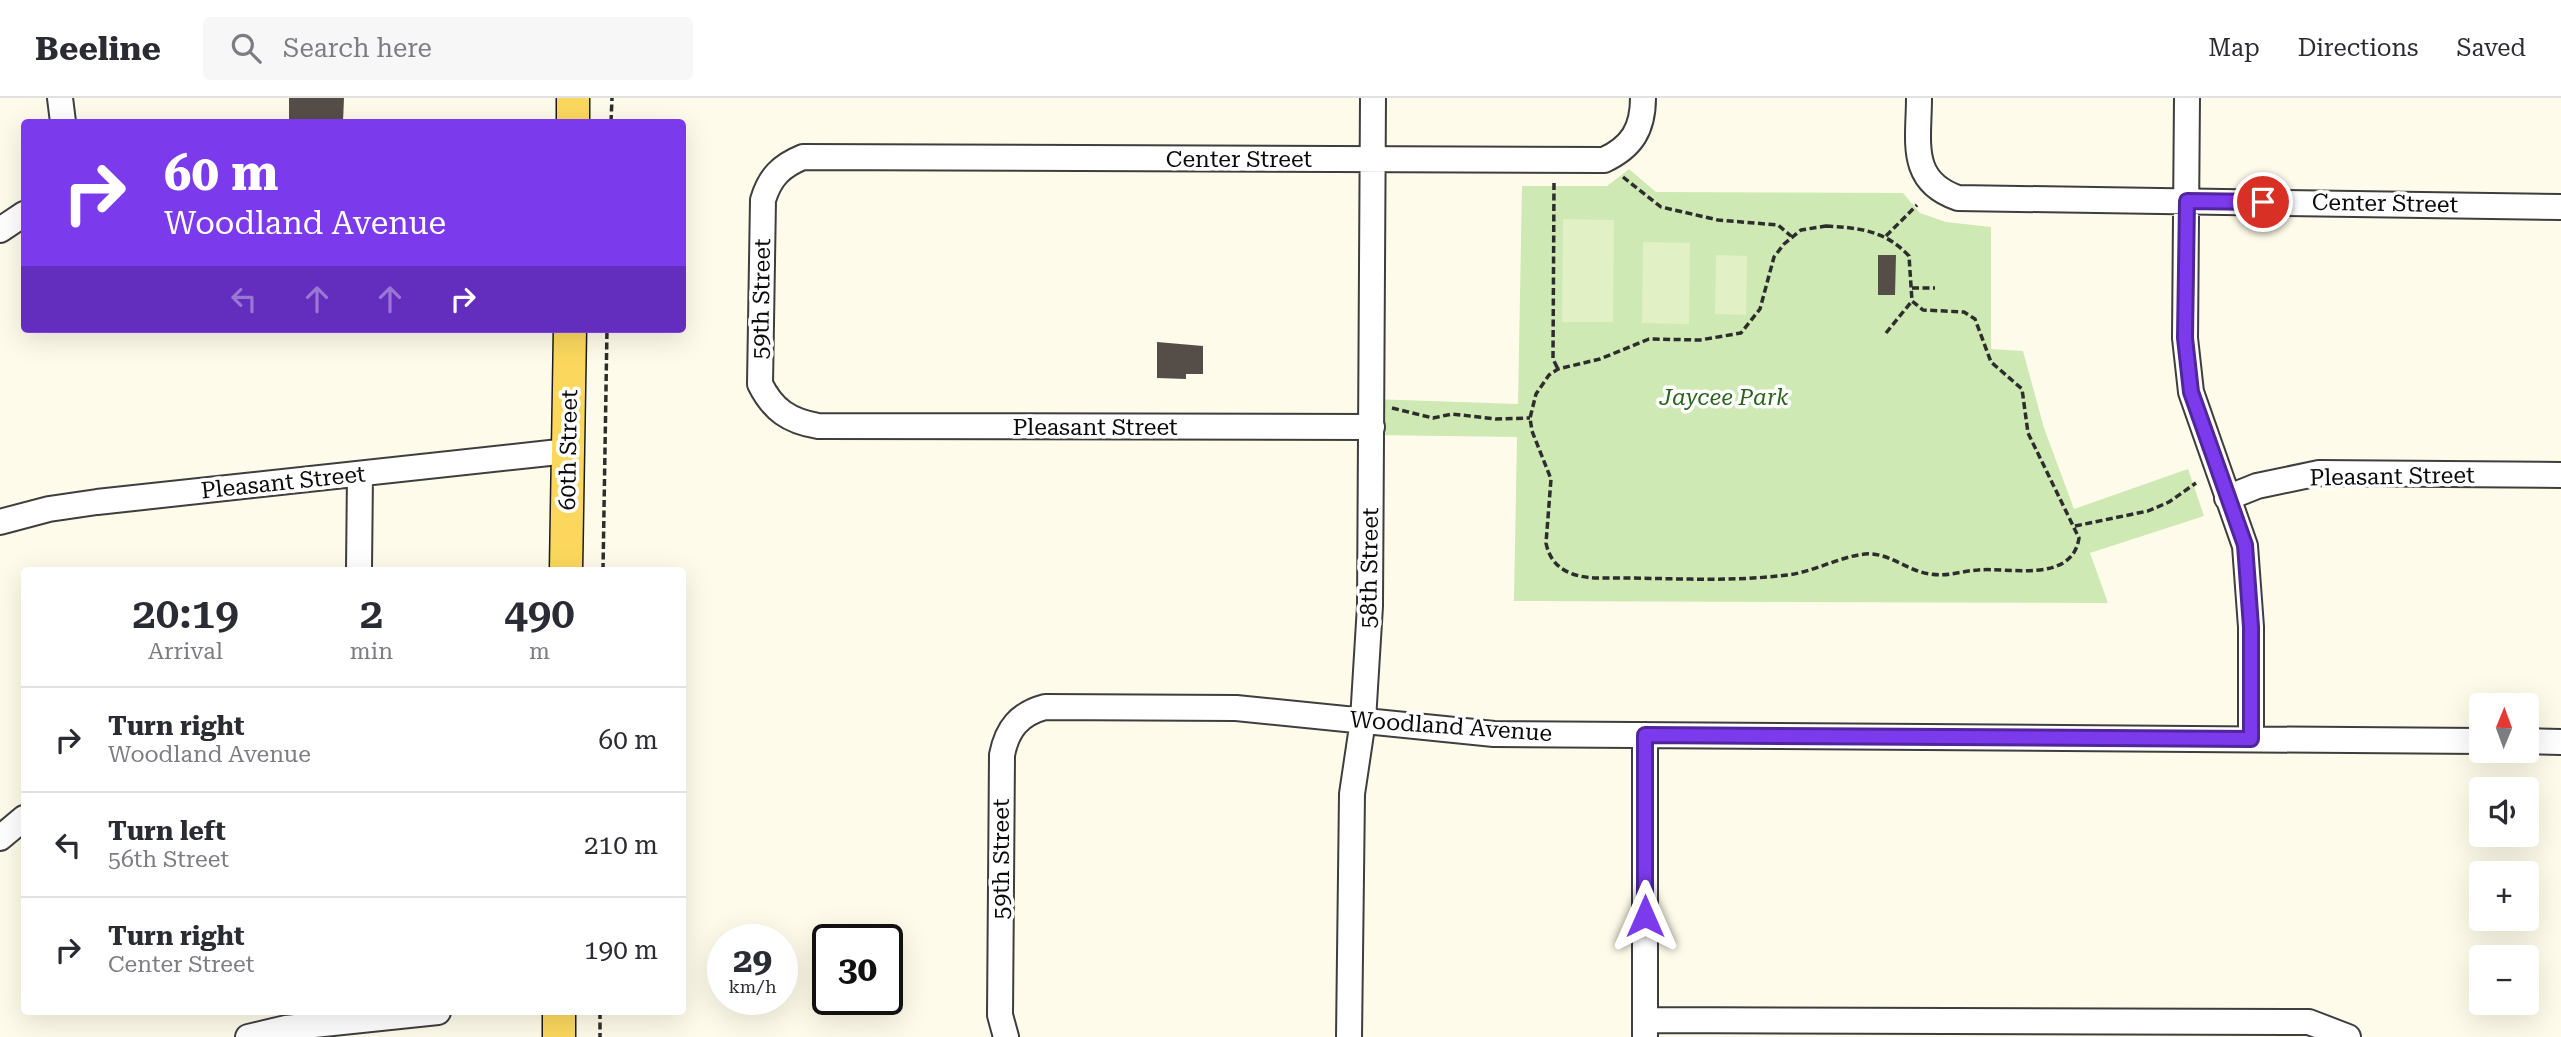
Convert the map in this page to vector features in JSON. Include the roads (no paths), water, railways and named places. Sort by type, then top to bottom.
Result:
[{"type":"main road","points":[[573,98],[573,119]]},
{"type":"main road","name":"60th Street","points":[[566,567],[570,333]]},
{"type":"main road","points":[[559,1015],[559,1037]]},
{"type":"street","points":[[60,98],[63,119]]},
{"type":"street","name":"58th Street","points":[[1349,1037],[1352,794],[1363,720],[1370,606],[1373,98]]},
{"type":"street","name":"Center Street","points":[[1919,98],[1919,162],[1927,180],[1941,193],[1958,198],[2561,206]]},
{"type":"street","points":[[2187,98],[2185,338],[2191,392],[2245,545],[2251,627],[2251,739]]},
{"type":"street","name":"Center Street","points":[[803,157],[1604,160],[1620,153],[1632,142],[1640,127],[1643,103]]},
{"type":"street","name":"59th Street","points":[[803,157],[778,171],[763,200],[760,384],[768,401],[782,414],[798,423],[818,426]]},
{"type":"street","points":[[0,230],[21,216]]},
{"type":"street","name":"Pleasant Street","points":[[818,426],[1372,416]]},
{"type":"street","name":"Pleasant Street","points":[[0,522],[49,509],[97,502],[568,451]]},
{"type":"street","name":"Pleasant Street","points":[[2227,498],[2257,486],[2319,473],[2561,475]]},
{"type":"street","points":[[359,567],[360,474]]},
{"type":"street","name":"59th Street","points":[[1006,1037],[1000,1015],[1002,755],[1005,738],[1021,717],[1033,710],[1050,707]]},
{"type":"street","name":"Woodland Avenue","points":[[1050,707],[1236,708],[1494,734],[2469,741]]},
{"type":"street","points":[[1645,735],[1646,1029],[2309,1023],[2348,1037]]},
{"type":"street","points":[[2539,741],[2561,742]]},
{"type":"street","points":[[0,838],[21,820]]},
{"type":"street","points":[[248,1037],[286,1028],[410,1015]]},
{"type":"park label","name":"Jaycee Park","points":[[1724,397]]}]
